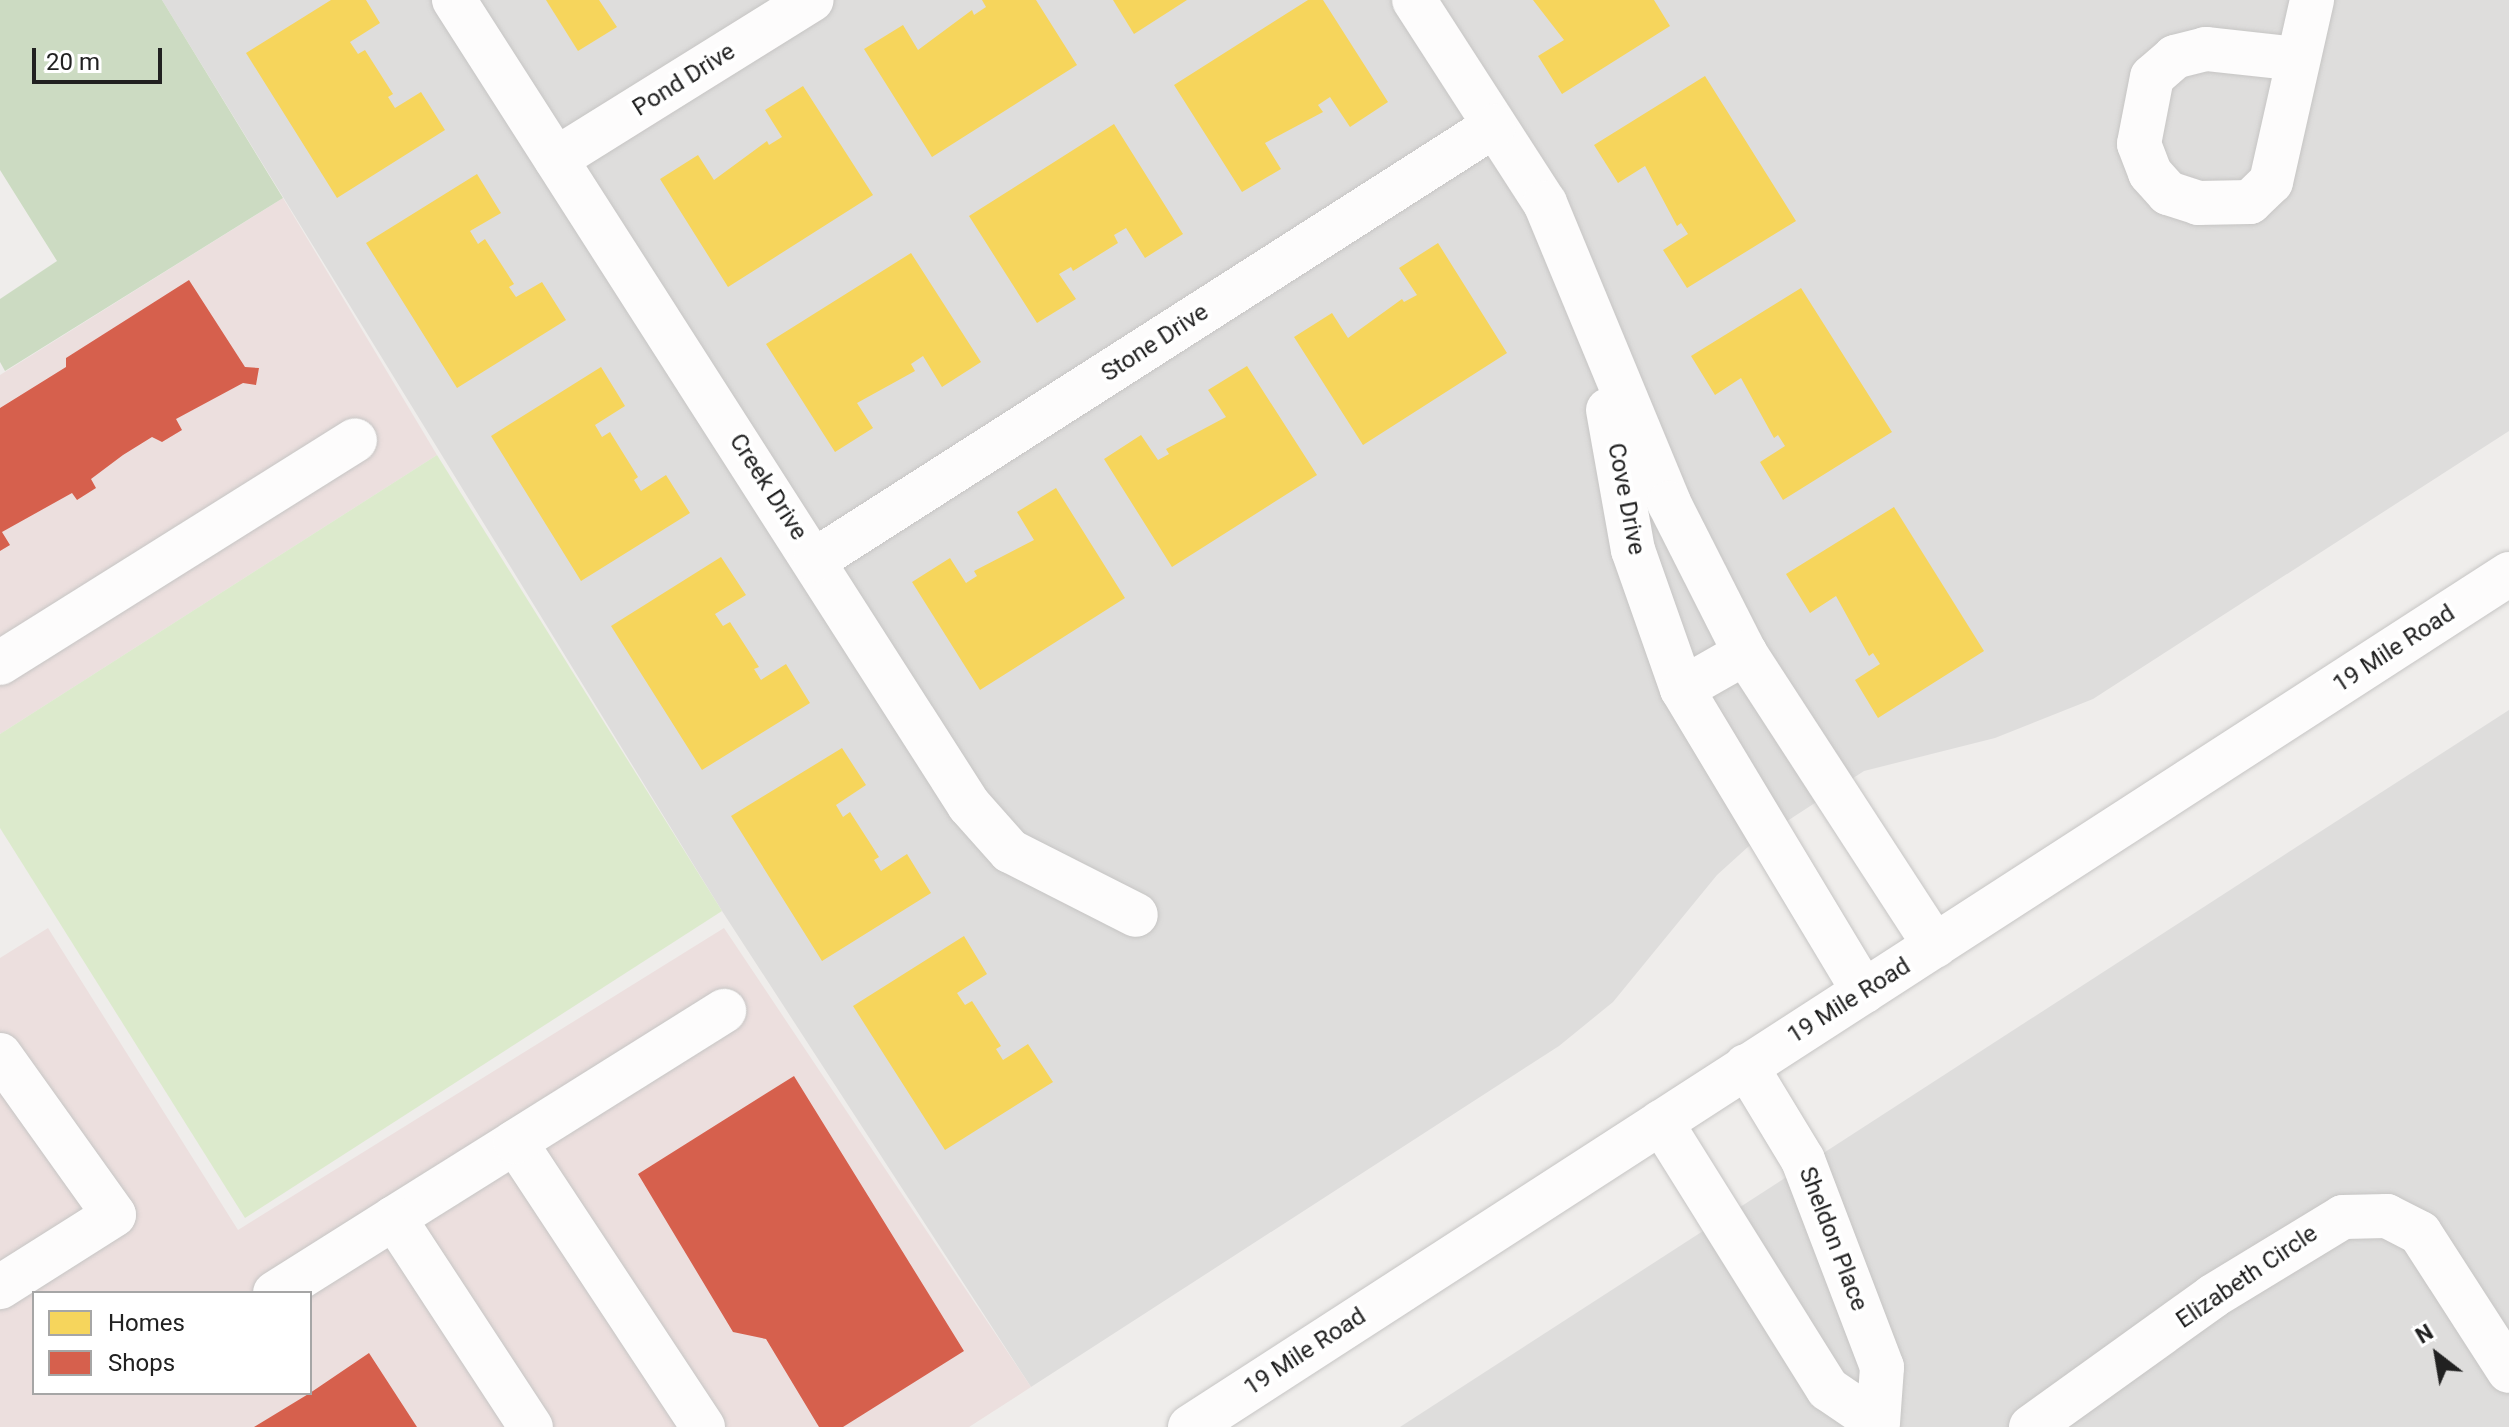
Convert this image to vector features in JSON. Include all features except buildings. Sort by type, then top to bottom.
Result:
[{"type":"street","name":"Creek Drive","points":[[454,0],[969,805],[1010,851],[1136,915]]},
{"type":"street","name":"Pond Drive","points":[[556,159],[811,0]]},
{"type":"street","name":"Cove Drive","points":[[1414,0],[1545,203],[1584,306],[1669,503],[1745,653],[1935,946]]},
{"type":"street","name":"Stone Drive","points":[[815,560],[1494,126]]},
{"type":"street","name":"Cove Drive","points":[[1584,306],[1633,550],[1682,689],[1864,992]]},
{"type":"street","points":[[0,663],[355,440]]},
{"type":"street","name":"19 Mile Road","points":[[1190,1427],[2509,574]]},
{"type":"street","points":[[1682,689],[1745,653]]},
{"type":"street","points":[[278,1291],[724,1011]]},
{"type":"street","points":[[0,1055],[114,1215],[0,1287]]},
{"type":"street","name":"Sheldon Place","points":[[1746,1066],[1803,1160],[1882,1367],[1879,1425]]},
{"type":"street","name":"Sheldon Place","points":[[1661,1122],[1828,1389],[1879,1425]]},
{"type":"street","points":[[515,1142],[703,1427]]},
{"type":"street","name":"Elizabeth Circle","points":[[2031,1427],[2213,1296],[2343,1217],[2387,1216],[2420,1233],[2509,1371]]},
{"type":"street","points":[[394,1218],[531,1427]]},
{"type":"shaded area","points":[[162,0],[2509,0],[2509,431],[2093,699],[1995,738],[1864,771],[1749,846],[1717,875],[1613,1002],[1559,1046],[1031,1387],[722,911]]},
{"type":"shaded area","points":[[283,198],[437,455],[0,734],[0,375]]},
{"type":"shaded area","points":[[2509,710],[2509,1427],[1400,1427],[2278,859]]},
{"type":"shaded area","points":[[48,928],[238,1230],[724,928],[1031,1387],[969,1427],[0,1427],[0,958]]},
{"type":"green space","points":[[0,0],[162,0],[283,198],[5,371],[0,362],[0,299],[57,261],[0,170]]},
{"type":"green space","points":[[437,455],[722,911],[245,1218],[0,828],[0,734]]}]
